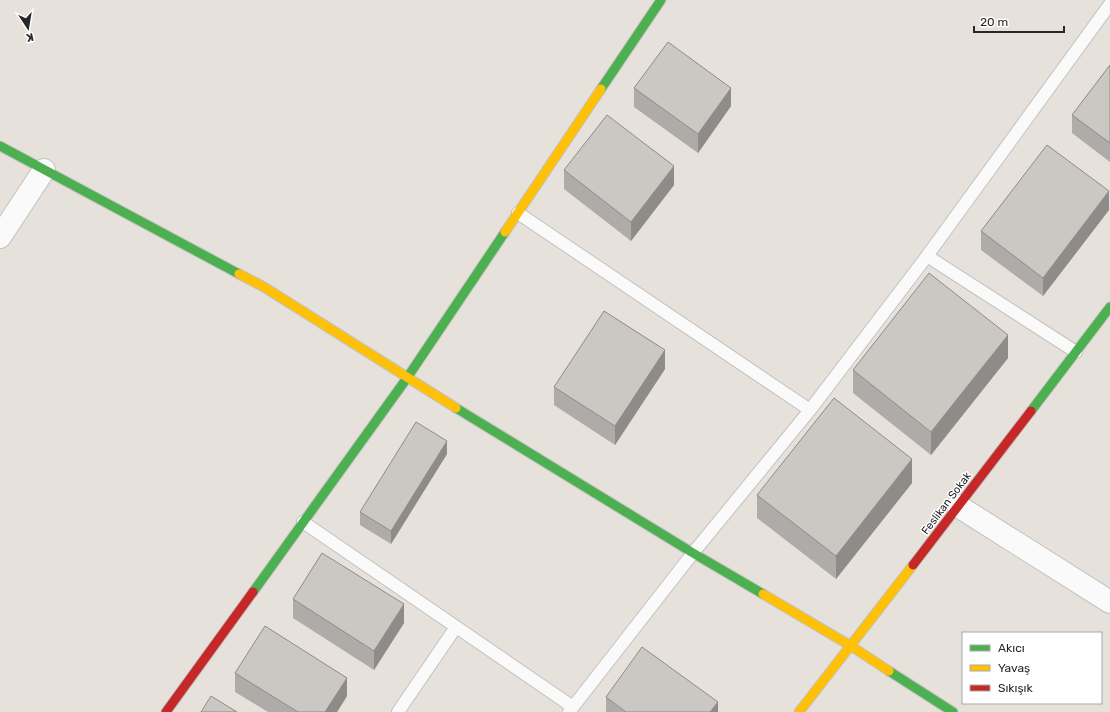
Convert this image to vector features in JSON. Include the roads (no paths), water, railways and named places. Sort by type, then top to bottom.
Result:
[{"type":"street","points":[[166,712],[407,378],[661,0]]},
{"type":"street","points":[[0,146],[264,287],[407,378],[693,553],[851,646],[953,712]]},
{"type":"street","points":[[0,237],[44,170]]},
{"type":"street","name":"Feslikan Sokak","points":[[799,712],[1110,307]]},
{"type":"street","points":[[958,506],[1110,602]]},
{"type":"lane","points":[[303,522],[456,627],[571,710],[693,553],[810,410],[927,256],[1110,4]]},
{"type":"lane","points":[[518,213],[810,410]]},
{"type":"lane","points":[[927,256],[1076,352]]},
{"type":"lane","points":[[398,712],[456,627]]}]
